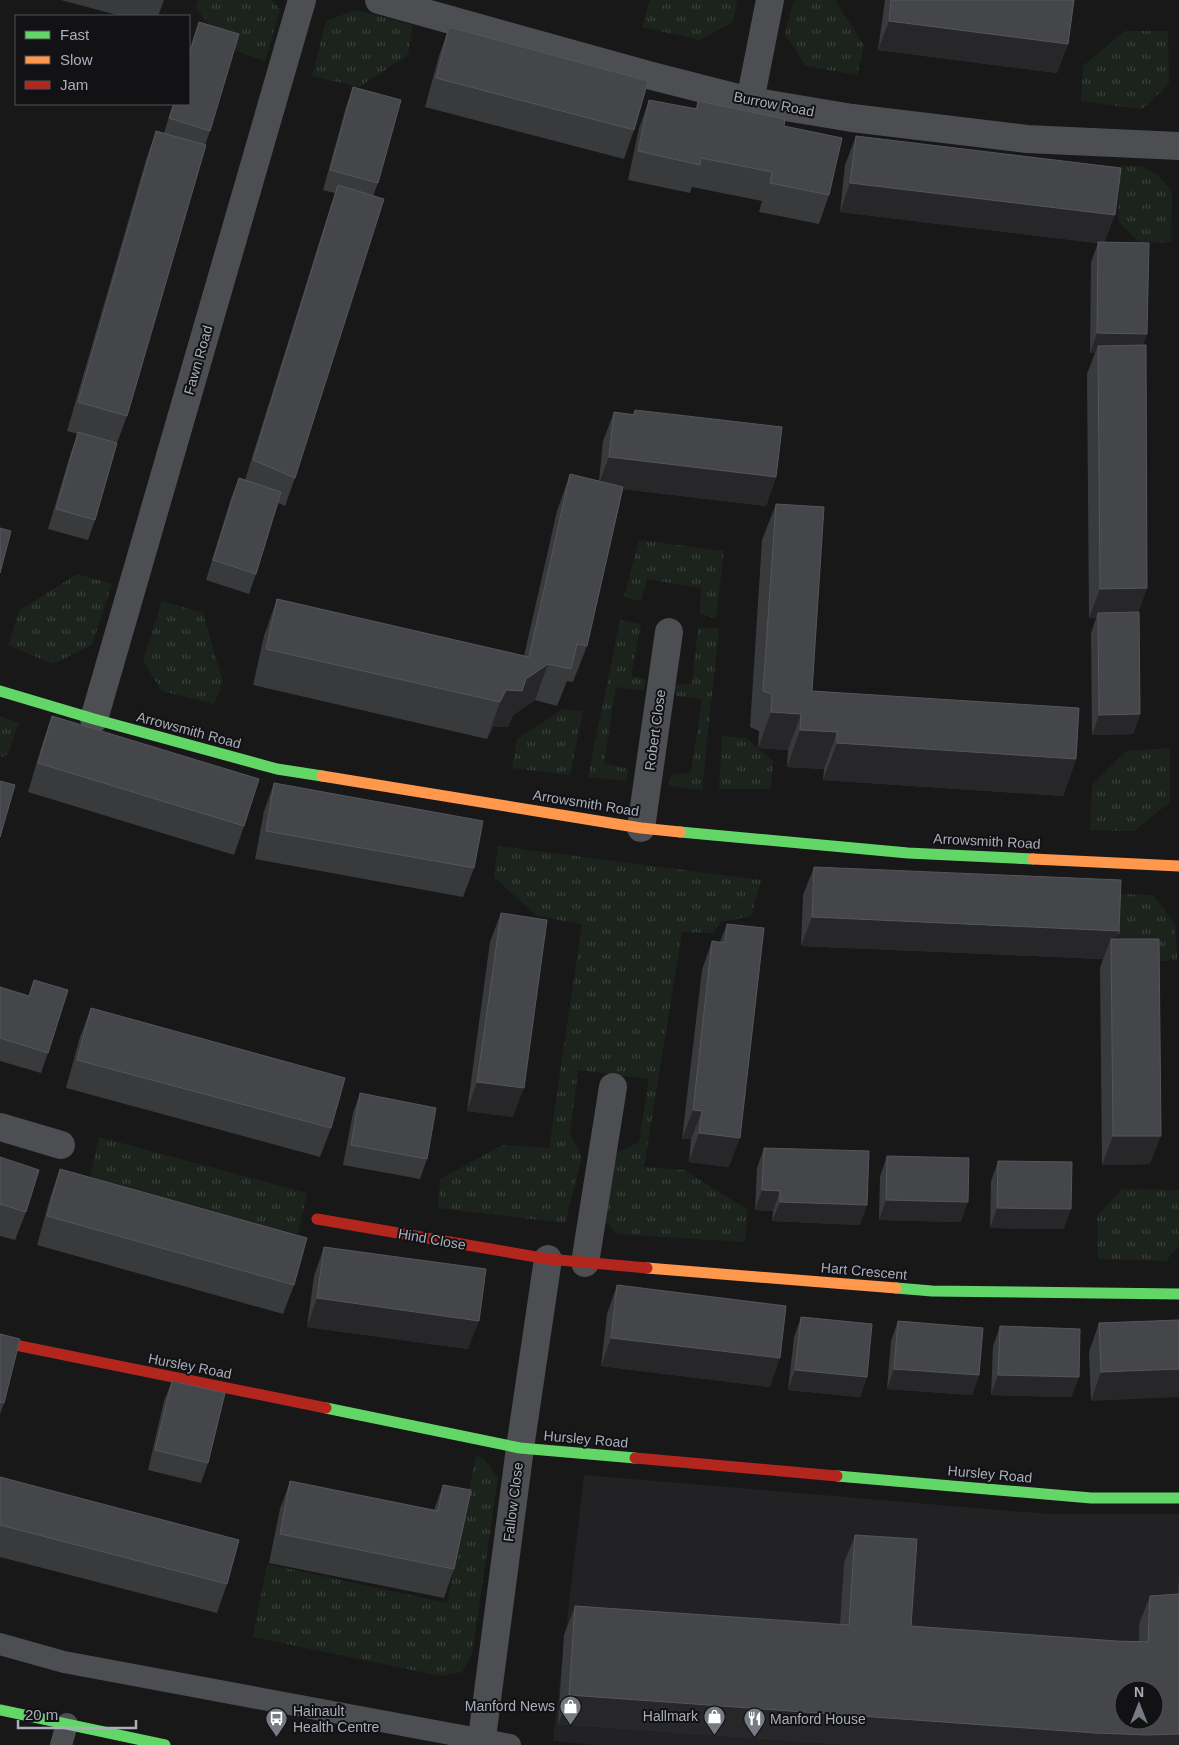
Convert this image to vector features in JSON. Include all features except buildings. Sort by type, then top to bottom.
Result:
[{"type":"street","name":"Fawn Road","points":[[94,720],[302,0]]},
{"type":"street","name":"Burrow Road","points":[[379,0],[750,101],[852,118],[1027,139],[1179,146]]},
{"type":"street","points":[[750,101],[770,0]]},
{"type":"street","name":"Robert Close","points":[[641,828],[669,632]]},
{"type":"street","name":"Arrowsmith Road","points":[[0,691],[94,720],[277,769],[641,828],[908,853],[1179,866]]},
{"type":"street","points":[[585,1263],[613,1087]]},
{"type":"street","points":[[0,1127],[62,1145]]},
{"type":"street","name":"Hind Close","points":[[317,1220],[548,1259]]},
{"type":"street","name":"Hart Crescent","points":[[548,1259],[932,1291],[1179,1294]]},
{"type":"street","name":"Fallow Close","points":[[482,1742],[520,1448],[548,1259]]},
{"type":"street","name":"Hursley Road","points":[[0,1342],[520,1448],[1091,1498],[1179,1498]]},
{"type":"street","points":[[0,1710],[64,1734],[164,1745]]},
{"type":"lane","points":[[0,1644],[64,1662],[482,1742],[510,1745]]},
{"type":"shaded area","points":[[584,1475],[1049,1514],[1179,1514],[1179,1745],[595,1745],[553,1741]]},
{"type":"green space","points":[[198,0],[272,0],[280,10],[265,61],[228,48],[196,8]]},
{"type":"green space","points":[[650,0],[737,0],[733,22],[700,40],[642,27]]},
{"type":"green space","points":[[794,0],[835,0],[864,46],[857,75],[806,66],[785,34]]},
{"type":"green space","points":[[356,10],[413,25],[408,55],[359,87],[312,76],[326,21]]},
{"type":"green space","points":[[1125,31],[1168,31],[1169,84],[1142,109],[1081,101],[1083,66]]},
{"type":"green space","points":[[1120,166],[1143,166],[1161,178],[1172,192],[1171,242],[1140,243],[1118,221]]},
{"type":"green space","points":[[639,540],[724,551],[716,618],[700,614],[701,588],[647,579],[641,601],[624,597]]},
{"type":"green space","points":[[77,574],[112,584],[92,645],[53,664],[8,645],[19,611]]},
{"type":"green space","points":[[162,601],[203,613],[223,682],[214,704],[162,691],[143,661]]},
{"type":"green space","points":[[620,620],[641,624],[631,676],[645,679],[644,691],[616,687],[604,763],[628,769],[627,781],[588,777]]},
{"type":"green space","points":[[698,628],[719,628],[702,790],[669,786],[671,774],[691,773],[702,699],[676,696],[675,685],[692,684]]},
{"type":"green space","points":[[563,709],[583,711],[570,775],[512,768],[517,739]]},
{"type":"green space","points":[[0,716],[19,723],[8,754],[0,758]]},
{"type":"green space","points":[[722,736],[746,738],[773,761],[771,789],[719,789]]},
{"type":"green space","points":[[1170,748],[1170,802],[1134,831],[1090,830],[1092,785],[1126,751]]},
{"type":"green space","points":[[498,846],[761,880],[751,916],[721,922],[713,933],[682,932],[644,1167],[684,1170],[748,1210],[745,1242],[616,1234],[606,1221],[613,1155],[639,1142],[649,1079],[578,1070],[570,1134],[582,1157],[565,1223],[438,1208],[440,1179],[503,1145],[549,1148],[582,924],[537,916],[494,877]]},
{"type":"green space","points":[[1112,894],[1153,895],[1175,924],[1177,960],[1145,962],[1110,930]]},
{"type":"green space","points":[[99,1137],[307,1193],[298,1234],[90,1178]]},
{"type":"green space","points":[[1122,1189],[1179,1190],[1179,1245],[1166,1261],[1098,1259],[1097,1216]]},
{"type":"green space","points":[[476,1456],[485,1460],[498,1478],[472,1654],[462,1672],[441,1676],[253,1637],[267,1564],[447,1603]]},
{"type":"traffic: fast","points":[[0,691],[277,769],[322,776]]},
{"type":"traffic: fast","points":[[680,832],[908,853],[1033,859]]},
{"type":"traffic: fast","points":[[896,1288],[932,1291],[1179,1294]]},
{"type":"traffic: fast","points":[[326,1408],[520,1448],[635,1458]]},
{"type":"traffic: fast","points":[[837,1476],[1091,1498],[1179,1498]]},
{"type":"traffic: fast","points":[[0,1710],[165,1745]]},
{"type":"traffic: slow","points":[[322,776],[641,828],[680,832]]},
{"type":"traffic: slow","points":[[1033,859],[1179,866]]},
{"type":"traffic: slow","points":[[647,1268],[896,1288]]},
{"type":"traffic: jam","points":[[317,1219],[548,1259],[647,1268]]},
{"type":"traffic: jam","points":[[0,1342],[326,1408]]},
{"type":"traffic: jam","points":[[635,1458],[837,1476]]},
{"type":"place","name":"Manford News","points":[[571,1725]]},
{"type":"place","name":"Hallmark","points":[[714,1735]]},
{"type":"place","name":"Hainault Health Centre","points":[[277,1738]]},
{"type":"place","name":"Manford House","points":[[754,1738]]}]
